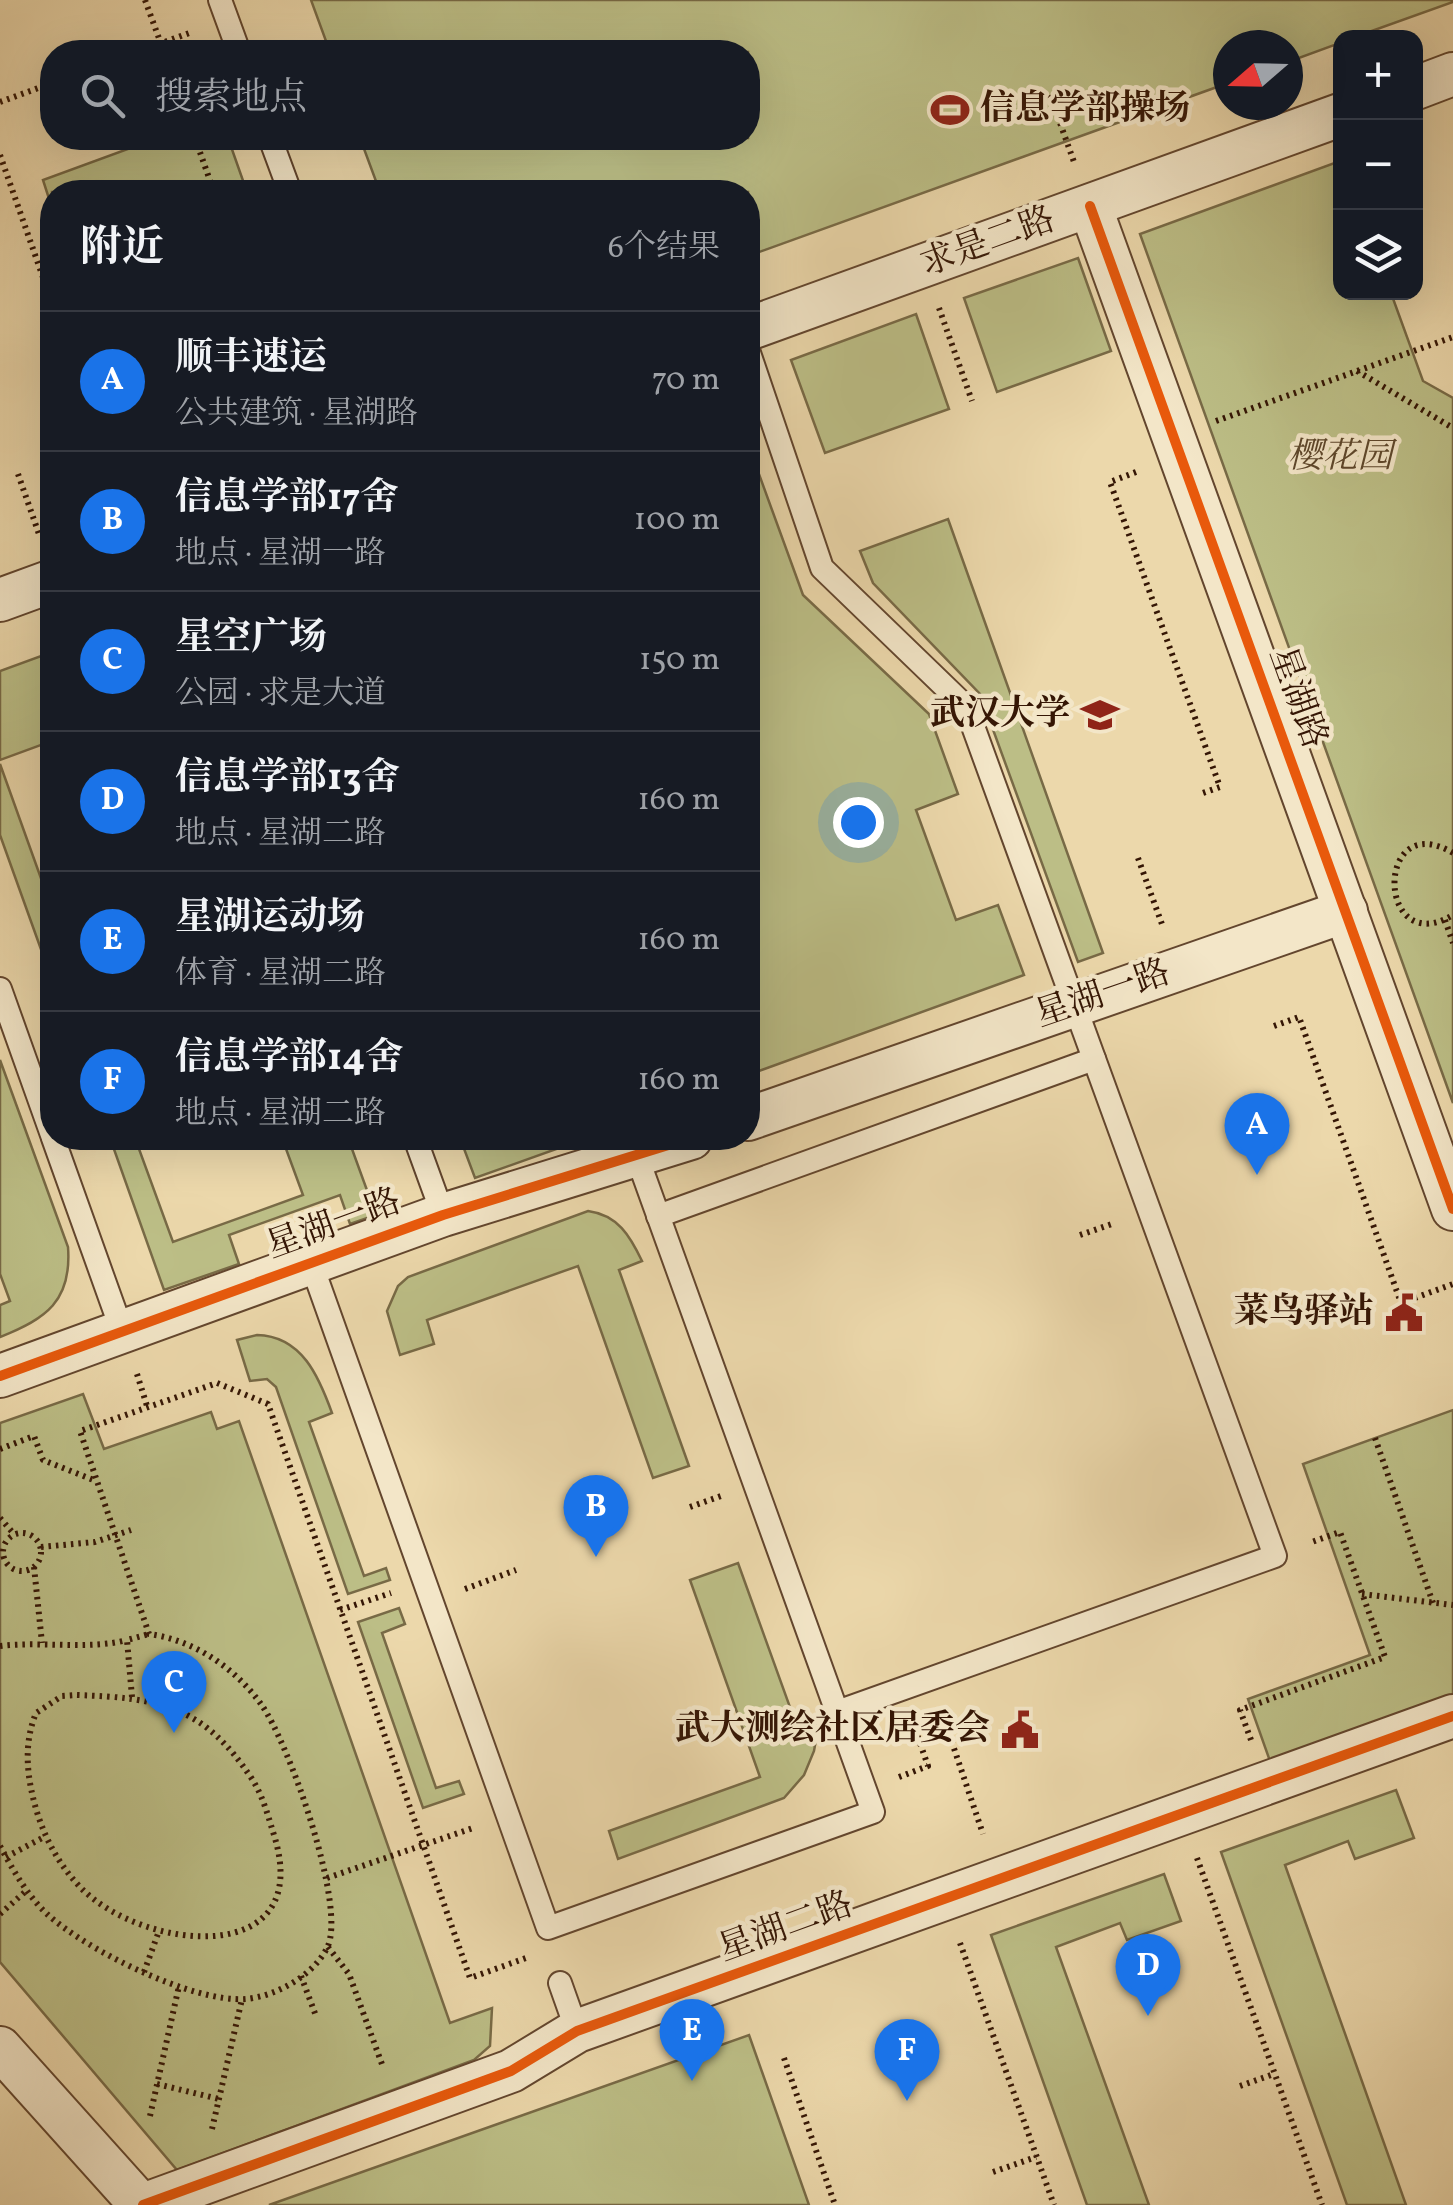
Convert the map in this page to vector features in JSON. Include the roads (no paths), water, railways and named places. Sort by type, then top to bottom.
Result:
[{"type":"street","points":[[1423,85],[1453,74]]},
{"type":"street","name":"求是二路","points":[[760,326],[1333,118]]},
{"type":"street","name":"星湖路","points":[[1090,206],[1453,1208]]},
{"type":"street","points":[[0,600],[40,570]]},
{"type":"street","name":"星湖一路","points":[[760,1115],[1346,911]]},
{"type":"street","name":"星湖一路","points":[[0,1376],[443,1215],[650,1150]]},
{"type":"street","name":"星湖二路","points":[[142,2205],[511,2071],[576,2032],[1453,1716]]},
{"type":"street","points":[[0,2048],[142,2205]]},
{"type":"lane","points":[[224,10],[235,40]]},
{"type":"lane","points":[[274,150],[286,180]]},
{"type":"lane","points":[[760,385],[822,568],[966,706],[1274,1556],[837,1712]]},
{"type":"lane","points":[[0,989],[40,1100]]},
{"type":"lane","points":[[658,1216],[1094,1060]]},
{"type":"lane","points":[[58,1150],[122,1331]]},
{"type":"lane","points":[[420,1150],[443,1215]]},
{"type":"lane","points":[[311,1263],[548,1928],[873,1812],[636,1154]]},
{"type":"lane","points":[[560,1983],[576,2032]]},
{"type":"place","name":"信息学部操场","points":[[950,110]]},
{"type":"place","name":"武汉大学","points":[[1100,715]]},
{"type":"place","name":"顺丰速运","points":[[1257,1175]]},
{"type":"place","name":"菜鸟驿站","points":[[1404,1313]]},
{"type":"place","name":"信息学部17舍","points":[[596,1557]]},
{"type":"place","name":"武大测绘社区居委会","points":[[1020,1730]]},
{"type":"place","name":"星空广场","points":[[174,1733]]},
{"type":"place","name":"信息学部13舍","points":[[1148,2016]]},
{"type":"place","name":"星湖运动场","points":[[692,2081]]},
{"type":"place","name":"信息学部14舍","points":[[907,2101]]},
{"type":"park label","name":"樱花园","points":[[1340,458]]}]
